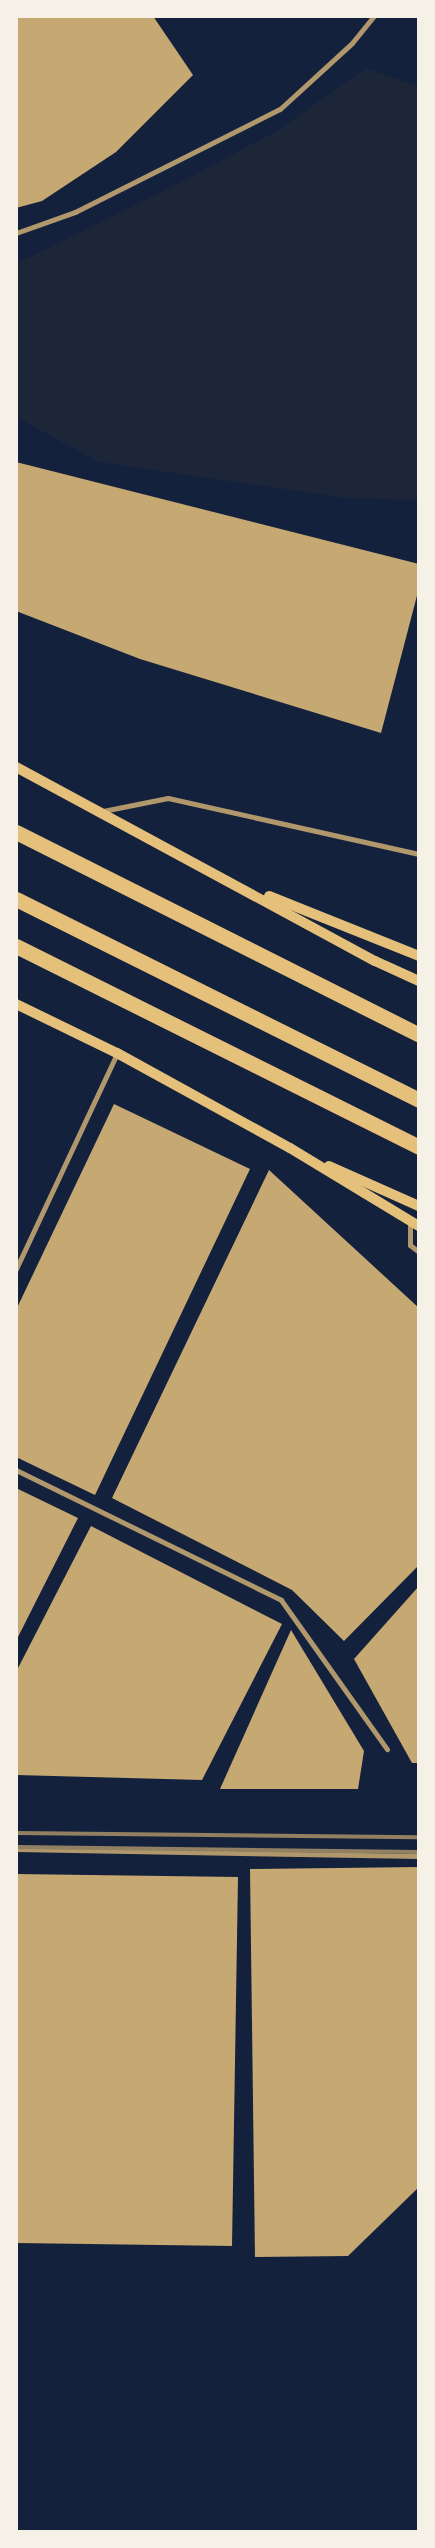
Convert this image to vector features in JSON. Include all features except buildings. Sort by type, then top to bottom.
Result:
[{"type":"highway","points":[[16,832],[419,1035]]},
{"type":"highway","points":[[16,899],[419,1100]]},
{"type":"highway","points":[[16,946],[419,1147]]},
{"type":"main road","points":[[16,767],[103,811],[375,961],[419,981]]},
{"type":"main road","points":[[226,879],[419,956]]},
{"type":"main road","points":[[16,1004],[117,1053],[290,1148],[414,1224]]},
{"type":"main road","points":[[290,1148],[419,1206]]},
{"type":"street","points":[[16,233],[75,212],[280,109],[352,43],[374,16]]},
{"type":"street","points":[[103,811],[168,798],[419,854]]},
{"type":"street","points":[[16,1269],[117,1053]]},
{"type":"street","points":[[414,1224],[410,1245],[419,1252]]},
{"type":"street","points":[[16,1470],[281,1600],[387,1748]]},
{"type":"street","points":[[16,1849],[419,1856]]},
{"type":"shaded area","points":[[366,68],[419,87],[419,500],[346,498],[99,462],[16,417],[16,264],[170,188],[280,129]]},
{"type":"railway","points":[[16,1833],[419,1837]]},
{"type":"railway","points":[[16,1847],[419,1852]]}]
